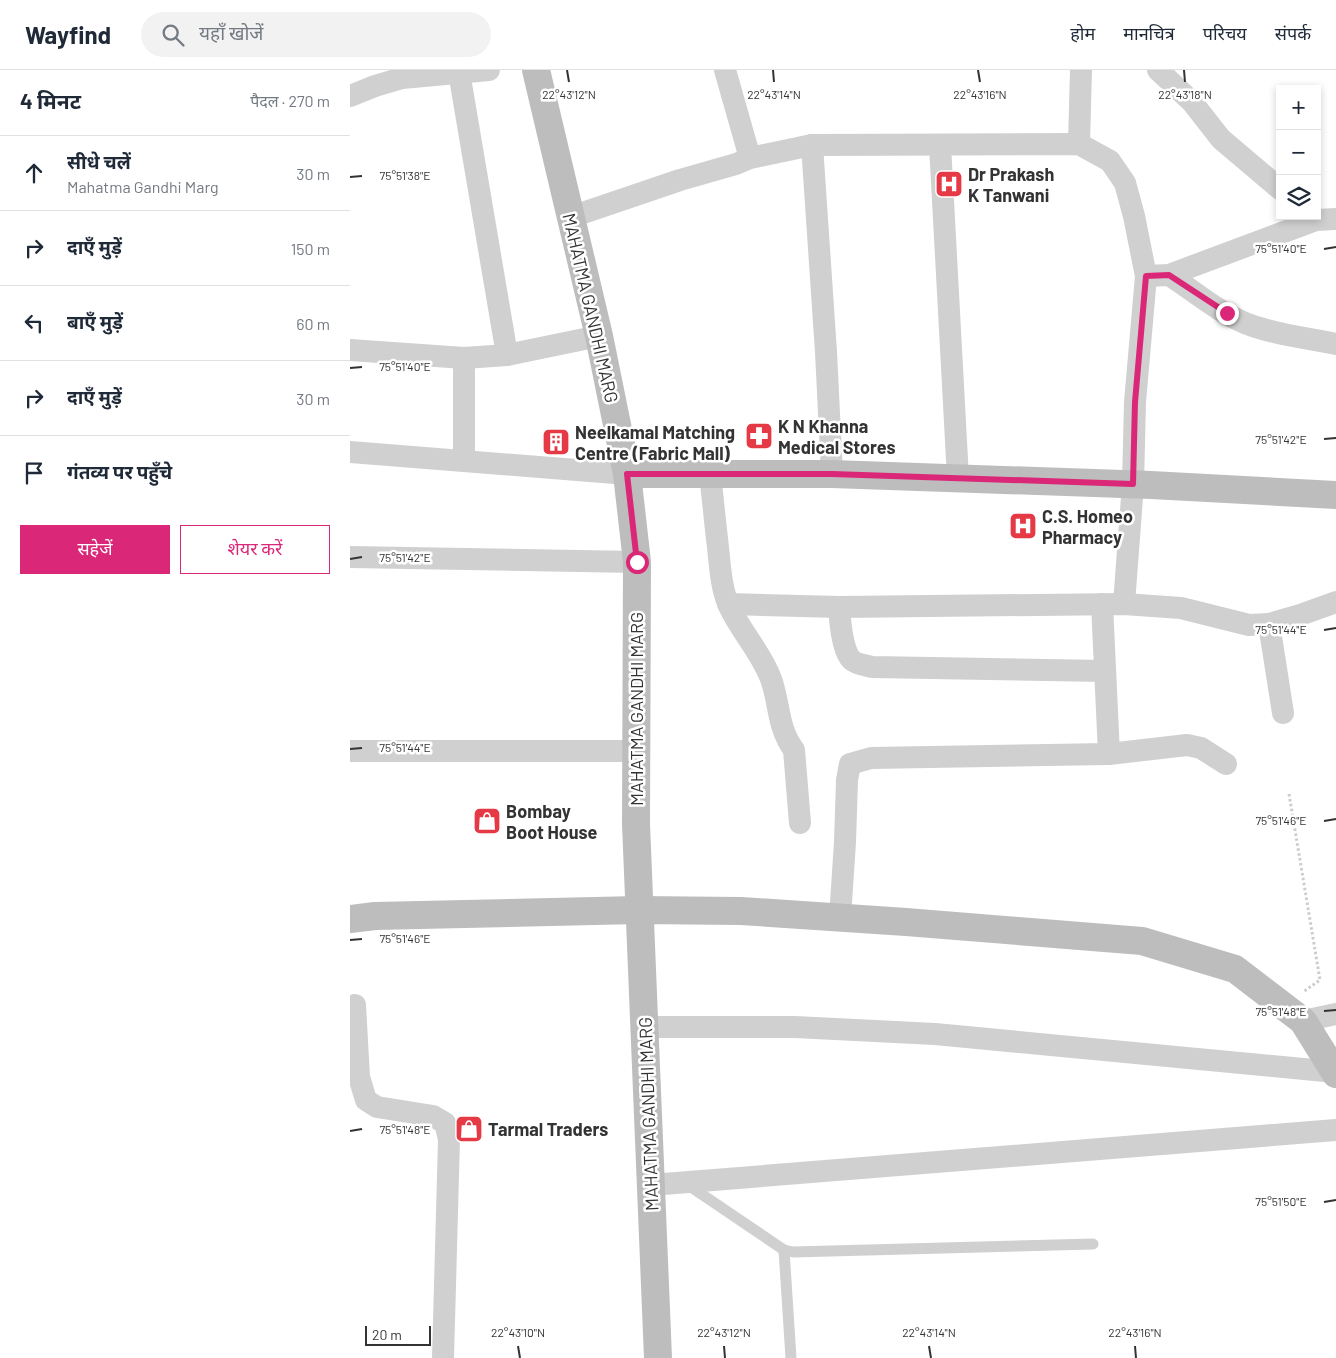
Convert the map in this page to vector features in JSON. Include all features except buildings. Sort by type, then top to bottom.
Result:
[{"type":"street","points":[[350,96],[374,86],[402,78],[490,70]]},
{"type":"street","name":"MAHATMA GANDHI MARG","points":[[536,70],[599,336],[627,474],[637,562],[636,824],[638,910],[645,1027],[658,1358]]},
{"type":"street","points":[[725,70],[750,158]]},
{"type":"street","points":[[1079,144],[1081,70]]},
{"type":"street","points":[[1158,70],[1192,102],[1221,139],[1276,186]]},
{"type":"street","points":[[459,72],[507,355]]},
{"type":"street","points":[[571,217],[750,158],[812,145],[1079,144],[1110,160],[1125,183],[1134,216],[1146,276],[1135,402],[1133,484],[1113,604],[1105,671],[1110,754]]},
{"type":"street","points":[[812,145],[832,474]]},
{"type":"street","points":[[940,145],[958,478]]},
{"type":"street","points":[[1146,276],[1169,275],[1318,220]]},
{"type":"street","points":[[1169,275],[1245,323],[1268,330],[1336,344]]},
{"type":"street","points":[[350,350],[464,358],[507,355],[599,336]]},
{"type":"street","points":[[464,358],[464,461]]},
{"type":"street","points":[[350,452],[627,474],[832,474],[1133,484],[1336,495]]},
{"type":"street","points":[[710,474],[721,578],[728,604],[741,630],[760,656],[768,672],[781,725],[787,740],[794,750],[800,824]]},
{"type":"street","points":[[350,557],[637,562]]},
{"type":"street","points":[[728,604],[839,607],[1113,604],[1181,608],[1249,625],[1269,624],[1336,602]]},
{"type":"street","points":[[839,607],[840,630],[850,658],[872,667],[1105,671]]},
{"type":"street","points":[[1269,624],[1283,713]]},
{"type":"street","points":[[840,918],[847,780],[850,764],[872,758],[1110,754],[1187,745],[1201,748],[1226,764]]},
{"type":"street","points":[[350,751],[636,751]]},
{"type":"street","points":[[350,919],[375,916],[638,910],[741,911],[1142,941],[1235,969],[1293,1013],[1335,1073]]},
{"type":"street","points":[[355,1006],[359,1077],[366,1100],[377,1107],[433,1116],[444,1123],[449,1139],[443,1358]]},
{"type":"street","points":[[1293,1013],[1336,1014]]},
{"type":"street","points":[[645,1027],[795,1027],[925,1034],[1335,1073]]},
{"type":"street","points":[[651,1185],[1336,1130]]},
{"type":"lane","points":[[684,1183],[784,1250],[804,1252],[1093,1244]]},
{"type":"lane","points":[[784,1250],[791,1358]]},
{"type":"path","points":[[1289,794],[1320,980],[1293,1013]]},
{"type":"place","name":"Dr Prakash K Tanwani","points":[[949,184]]},
{"type":"place","name":"K N Khanna Medical Stores","points":[[759,436]]},
{"type":"place","name":"Neelkamal Matching Centre (Fabric Mall)","points":[[556,442]]},
{"type":"place","name":"C.S. Homeo Pharmacy","points":[[1023,526]]},
{"type":"place","name":"Bombay Boot House","points":[[487,821]]},
{"type":"place","name":"Tarmal Traders","points":[[469,1129]]},
{"type":"route","points":[[637,562],[627,474],[832,474],[1133,484],[1135,402],[1146,276],[1169,275],[1227,313]]}]
